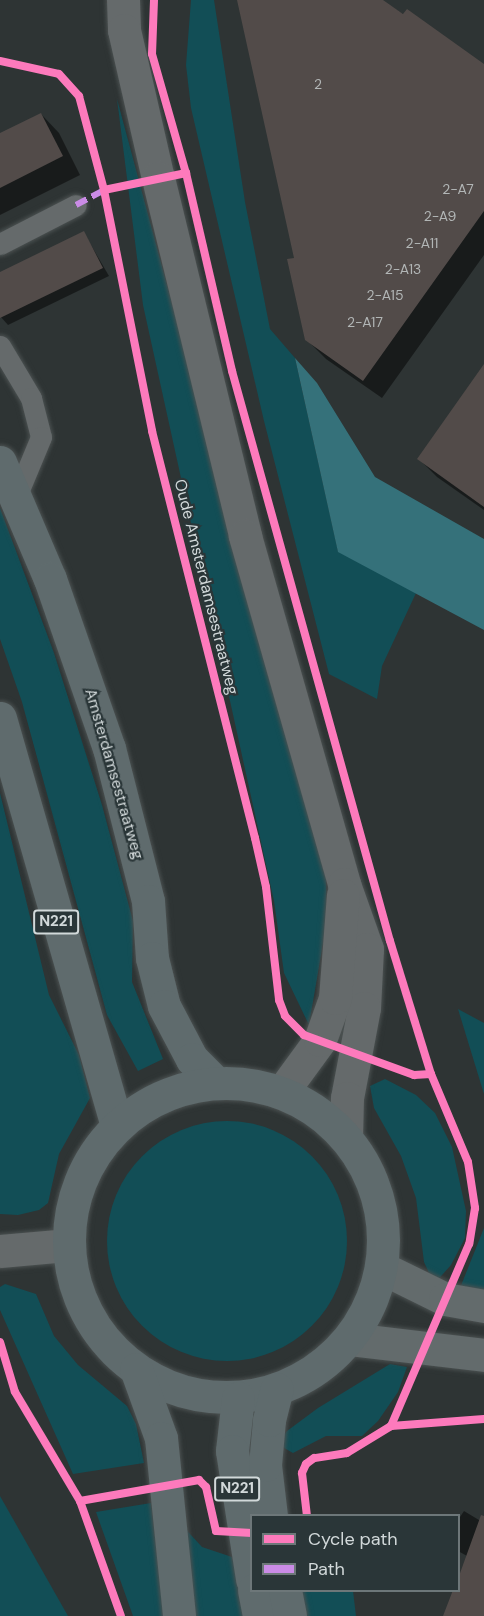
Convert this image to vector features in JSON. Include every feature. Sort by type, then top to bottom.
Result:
[{"type":"main road","name":"Amsterdamsestraatweg","points":[[0,462],[78,651],[109,748],[148,901],[152,958],[164,1006],[192,1059],[216,1083]]},
{"type":"main road","name":"N221","points":[[0,718],[117,1125]]},
{"type":"main road","points":[[216,1083],[240,1083],[282,1092],[325,1116],[346,1138],[376,1190],[384,1229],[382,1268],[370,1305],[350,1339],[325,1363],[277,1389],[238,1398],[193,1394],[136,1369],[92,1325],[74,1287],[67,1245],[73,1199],[91,1156],[117,1125],[157,1098],[184,1087],[216,1083]]},
{"type":"main road","points":[[382,1268],[445,1299],[484,1306]]},
{"type":"main road","points":[[350,1339],[484,1355]]},
{"type":"main road","points":[[136,1369],[161,1438],[179,1616]]},
{"type":"main road","name":"N221","points":[[271,1514],[265,1465],[269,1420],[277,1389]]},
{"type":"main road","name":"N221","points":[[238,1398],[232,1451],[250,1566]]},
{"type":"main road","points":[[254,1592],[259,1616]]},
{"type":"main road","points":[[285,1592],[290,1616]]},
{"type":"street","points":[[123,0],[124,30],[152,155],[243,525],[344,884],[367,949],[364,1008],[347,1098],[346,1138]]},
{"type":"street","points":[[282,1092],[320,1040],[335,998],[344,884]]},
{"type":"street","points":[[0,1251],[67,1245]]},
{"type":"lane","points":[[0,244],[76,205]]},
{"type":"lane","points":[[0,346],[31,398],[41,437],[16,497]]},
{"type":"shaded area","points":[[191,0],[214,0],[245,202],[270,329],[295,358],[338,551],[416,593],[382,666],[377,699],[329,674],[264,421],[191,108],[186,65]]},
{"type":"shaded area","points":[[117,99],[326,876],[327,920],[309,1025],[284,973],[274,901],[143,305]]},
{"type":"shaded area","points":[[295,358],[317,383],[375,477],[484,539],[484,630],[338,552]]},
{"type":"shaded area","points":[[0,508],[54,653],[102,805],[133,921],[132,982],[163,1059],[138,1071],[107,1015],[22,702],[0,639]]},
{"type":"shaded area","points":[[0,793],[49,995],[79,1055],[90,1098],[59,1154],[48,1203],[39,1210],[18,1215],[0,1214]]},
{"type":"shaded area","points":[[458,1009],[484,1023],[484,1094]]},
{"type":"shaded area","points":[[385,1079],[416,1095],[435,1113],[452,1147],[466,1211],[465,1238],[451,1265],[434,1284],[424,1262],[416,1198],[401,1156],[374,1108],[370,1086]]},
{"type":"shaded area","points":[[227,1121],[273,1130],[312,1156],[338,1195],[347,1241],[338,1287],[312,1326],[273,1352],[227,1361],[181,1352],[142,1326],[116,1287],[107,1241],[116,1195],[142,1156],[181,1130]]},
{"type":"shaded area","points":[[484,1228],[484,1295],[458,1293]]},
{"type":"shaded area","points":[[5,1284],[36,1294],[54,1336],[78,1365],[127,1406],[136,1424],[144,1463],[73,1474],[0,1310],[0,1287]]},
{"type":"shaded area","points":[[390,1364],[407,1367],[398,1392],[378,1421],[362,1436],[326,1436],[293,1453],[277,1444],[287,1431],[318,1408]]},
{"type":"shaded area","points":[[0,1496],[68,1616],[0,1616]]},
{"type":"shaded area","points":[[151,1503],[164,1616],[133,1616],[96,1512]]},
{"type":"shaded area","points":[[180,1523],[202,1547],[232,1557],[247,1616],[191,1616]]},
{"type":"shaded area","points":[[296,1592],[353,1592],[356,1616],[300,1616]]},
{"type":"building","points":[[237,0],[383,0],[403,14],[407,9],[484,64],[484,211],[363,381],[305,340],[287,259],[294,258]]},
{"type":"building","points":[[41,113],[63,156],[0,188],[0,133]]},
{"type":"building","points":[[84,231],[103,268],[0,318],[0,272]]},
{"type":"building","points":[[484,364],[484,507],[417,459]]},
{"type":"building","points":[[481,1515],[484,1516],[484,1616],[443,1616],[452,1592],[460,1592],[460,1573]]},
{"type":"marked path","points":[[76,205],[104,190]]},
{"type":"cycle path","points":[[154,0],[152,54],[186,173],[232,371],[390,941],[431,1074]]},
{"type":"cycle path","name":"Oude Amsterdamsestraatweg","points":[[0,61],[59,74],[79,96],[104,190],[152,431],[266,887],[279,1000],[285,1016],[304,1035],[414,1075],[431,1074],[468,1162],[475,1208],[469,1244],[391,1426],[347,1453],[314,1458],[306,1464],[302,1473],[307,1514]]},
{"type":"cycle path","points":[[104,190],[186,173]]},
{"type":"cycle path","points":[[0,1342],[15,1392],[80,1501],[121,1616]]},
{"type":"cycle path","points":[[391,1426],[484,1419]]},
{"type":"cycle path","points":[[80,1501],[199,1480],[206,1487],[216,1531],[250,1533]]}]
